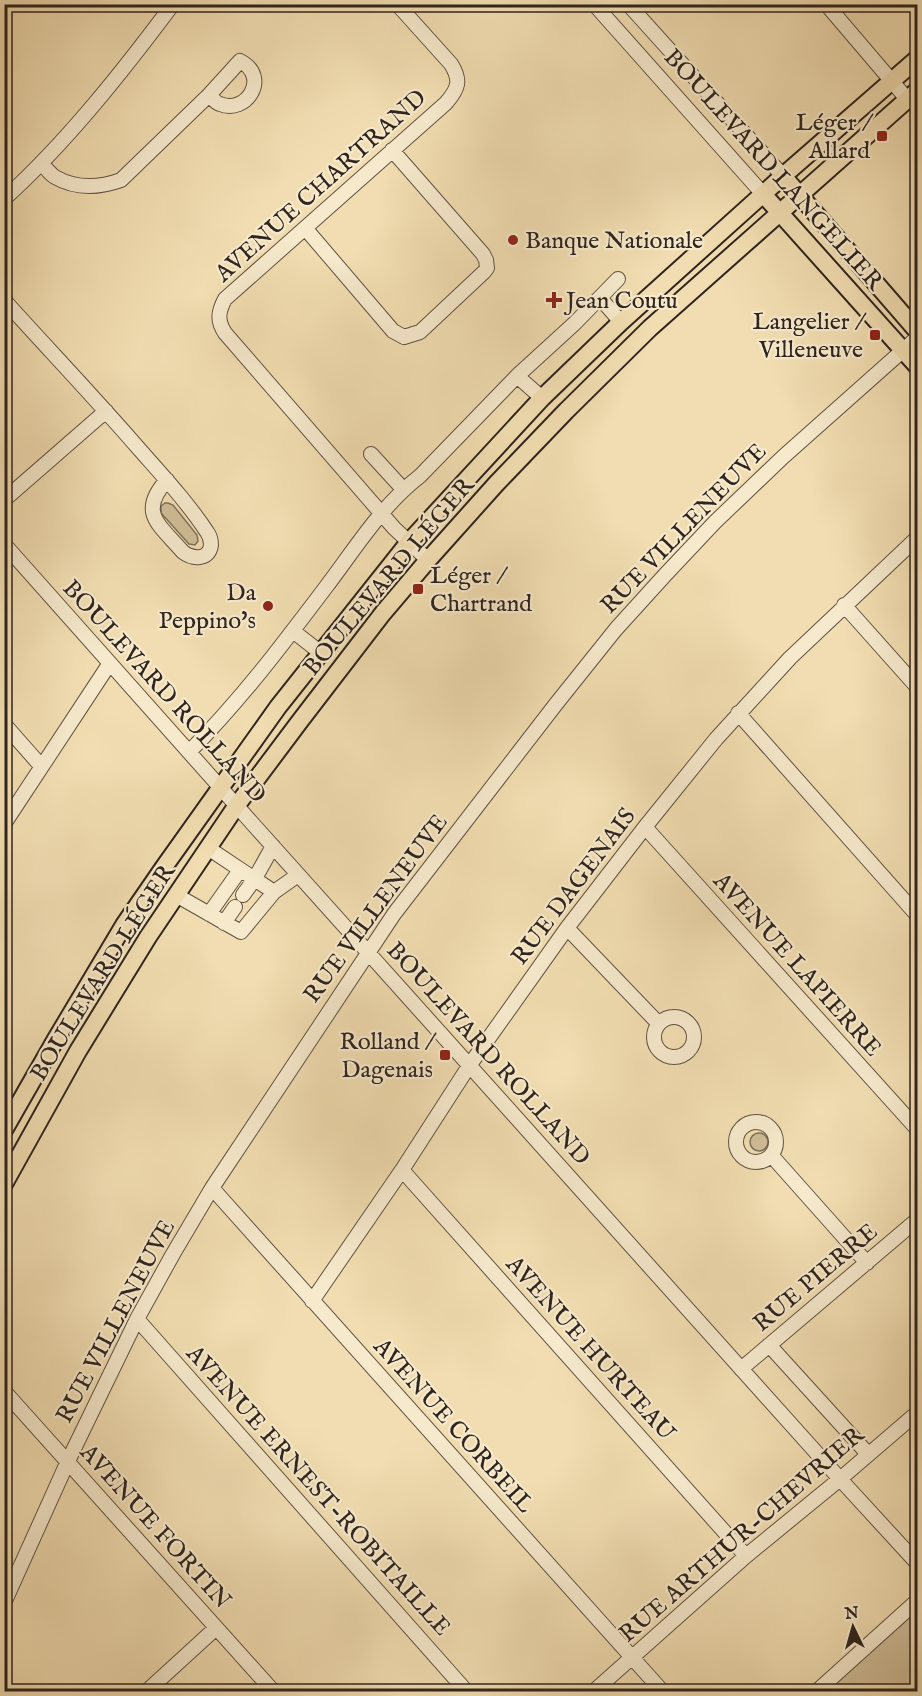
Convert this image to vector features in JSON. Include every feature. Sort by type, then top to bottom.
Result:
[{"type":"main road","name":"BOULEVARD LÉGER","points":[[4,1130],[124,925],[278,707],[409,542],[542,398],[628,316],[918,58]]},
{"type":"main road","name":"BOULEVARD LÉGER","points":[[4,1184],[78,1051],[176,895],[237,806],[341,667],[428,560],[566,411],[650,328],[912,94]]},
{"type":"main road","name":"BOULEVARD LANGELIER","points":[[783,176],[918,332]]},
{"type":"main road","name":"BOULEVARD LANGELIER","points":[[763,194],[918,367]]},
{"type":"main road","points":[[628,316],[650,328]]},
{"type":"street","points":[[4,199],[41,163],[104,92],[172,4]]},
{"type":"street","name":"AVENUE CHARTRAND","points":[[398,4],[451,64],[458,82],[455,93],[447,103],[225,299],[218,316],[220,326],[225,333],[382,513],[428,560]]},
{"type":"street","name":"BOULEVARD LANGELIER","points":[[594,4],[763,194]]},
{"type":"street","name":"BOULEVARD LANGELIER","points":[[628,4],[783,176]]},
{"type":"street","points":[[826,4],[892,81],[912,94]]},
{"type":"street","points":[[41,163],[53,176],[73,184],[98,186],[121,180],[209,95]]},
{"type":"street","points":[[305,228],[393,331],[404,337],[420,332],[484,272],[487,268],[486,260],[392,150]]},
{"type":"street","points":[[189,752],[211,730],[293,631],[382,513],[403,489],[420,476],[517,376],[618,279]]},
{"type":"street","points":[[600,298],[628,316]]},
{"type":"street","points":[[4,300],[106,411],[166,480],[208,533],[210,550],[200,558],[188,556],[183,552],[154,518],[152,507],[154,496],[166,480]]},
{"type":"street","name":"RUE VILLENEUVE","points":[[4,1603],[68,1461],[137,1319],[172,1254],[212,1188],[394,914],[623,621],[715,522],[783,457],[918,337]]},
{"type":"street","points":[[517,376],[542,398]]},
{"type":"street","points":[[4,500],[106,411]]},
{"type":"street","points":[[371,454],[403,489]]},
{"type":"street","name":"RUE DAGENAIS","points":[[312,1301],[402,1170],[469,1066],[567,928],[645,828],[738,713],[844,605],[918,537]]},
{"type":"street","name":"BOULEVARD ROLLAND","points":[[4,544],[469,1066],[918,1564]]},
{"type":"street","points":[[844,605],[918,688]]},
{"type":"street","points":[[293,631],[321,653]]},
{"type":"street","points":[[4,824],[110,663]]},
{"type":"street","points":[[738,713],[918,916]]},
{"type":"street","points":[[4,724],[41,766]]},
{"type":"street","name":"AVENUE LAPIERRE","points":[[645,828],[918,1130]]},
{"type":"street","points":[[243,895],[273,846]]},
{"type":"street","points":[[208,848],[274,892]]},
{"type":"street","points":[[209,914],[240,870]]},
{"type":"street","points":[[176,895],[241,932],[274,892],[298,875]]},
{"type":"street","points":[[224,923],[235,907]]},
{"type":"street","points":[[567,928],[660,1024]]},
{"type":"street","points":[[771,1155],[867,1263]]},
{"type":"street","name":"AVENUE HURTEAU","points":[[402,1170],[746,1556]]},
{"type":"street","name":"AVENUE CORBEIL","points":[[212,1188],[663,1692]]},
{"type":"street","name":"RUE PIERRE","points":[[741,1369],[918,1219]]},
{"type":"street","name":"AVENUE ERNEST-ROBITAILLE","points":[[137,1319],[467,1692]]},
{"type":"street","points":[[769,1345],[868,1454]]},
{"type":"street","name":"AVENUE FORTIN","points":[[4,1391],[274,1692]]},
{"type":"street","name":"RUE ARTHUR-CHEVRIER","points":[[593,1692],[746,1556],[918,1412]]},
{"type":"street","points":[[816,1692],[918,1600]]},
{"type":"street","points":[[146,1692],[216,1628]]},
{"type":"shaded area","points":[[165,503],[173,505],[197,535],[198,541],[195,545],[189,544],[161,513],[161,506]]},
{"type":"shaded area","points":[[759,1133],[765,1136],[768,1142],[765,1148],[759,1151],[753,1148],[750,1142],[753,1136]]},
{"type":"shaded area","points":[[917,1605],[917,1691],[819,1691]]},
{"type":"place","name":"Léger / Allard","points":[[882,136]]},
{"type":"place","name":"Banque Nationale","points":[[513,240]]},
{"type":"place","name":"Jean Coutu","points":[[554,300]]},
{"type":"place","name":"Langelier / Villeneuve","points":[[875,335]]},
{"type":"place","name":"Léger / Chartrand","points":[[418,589]]},
{"type":"place","name":"Da Peppino's","points":[[268,606]]},
{"type":"place","name":"Rolland / Dagenais","points":[[445,1055]]}]
